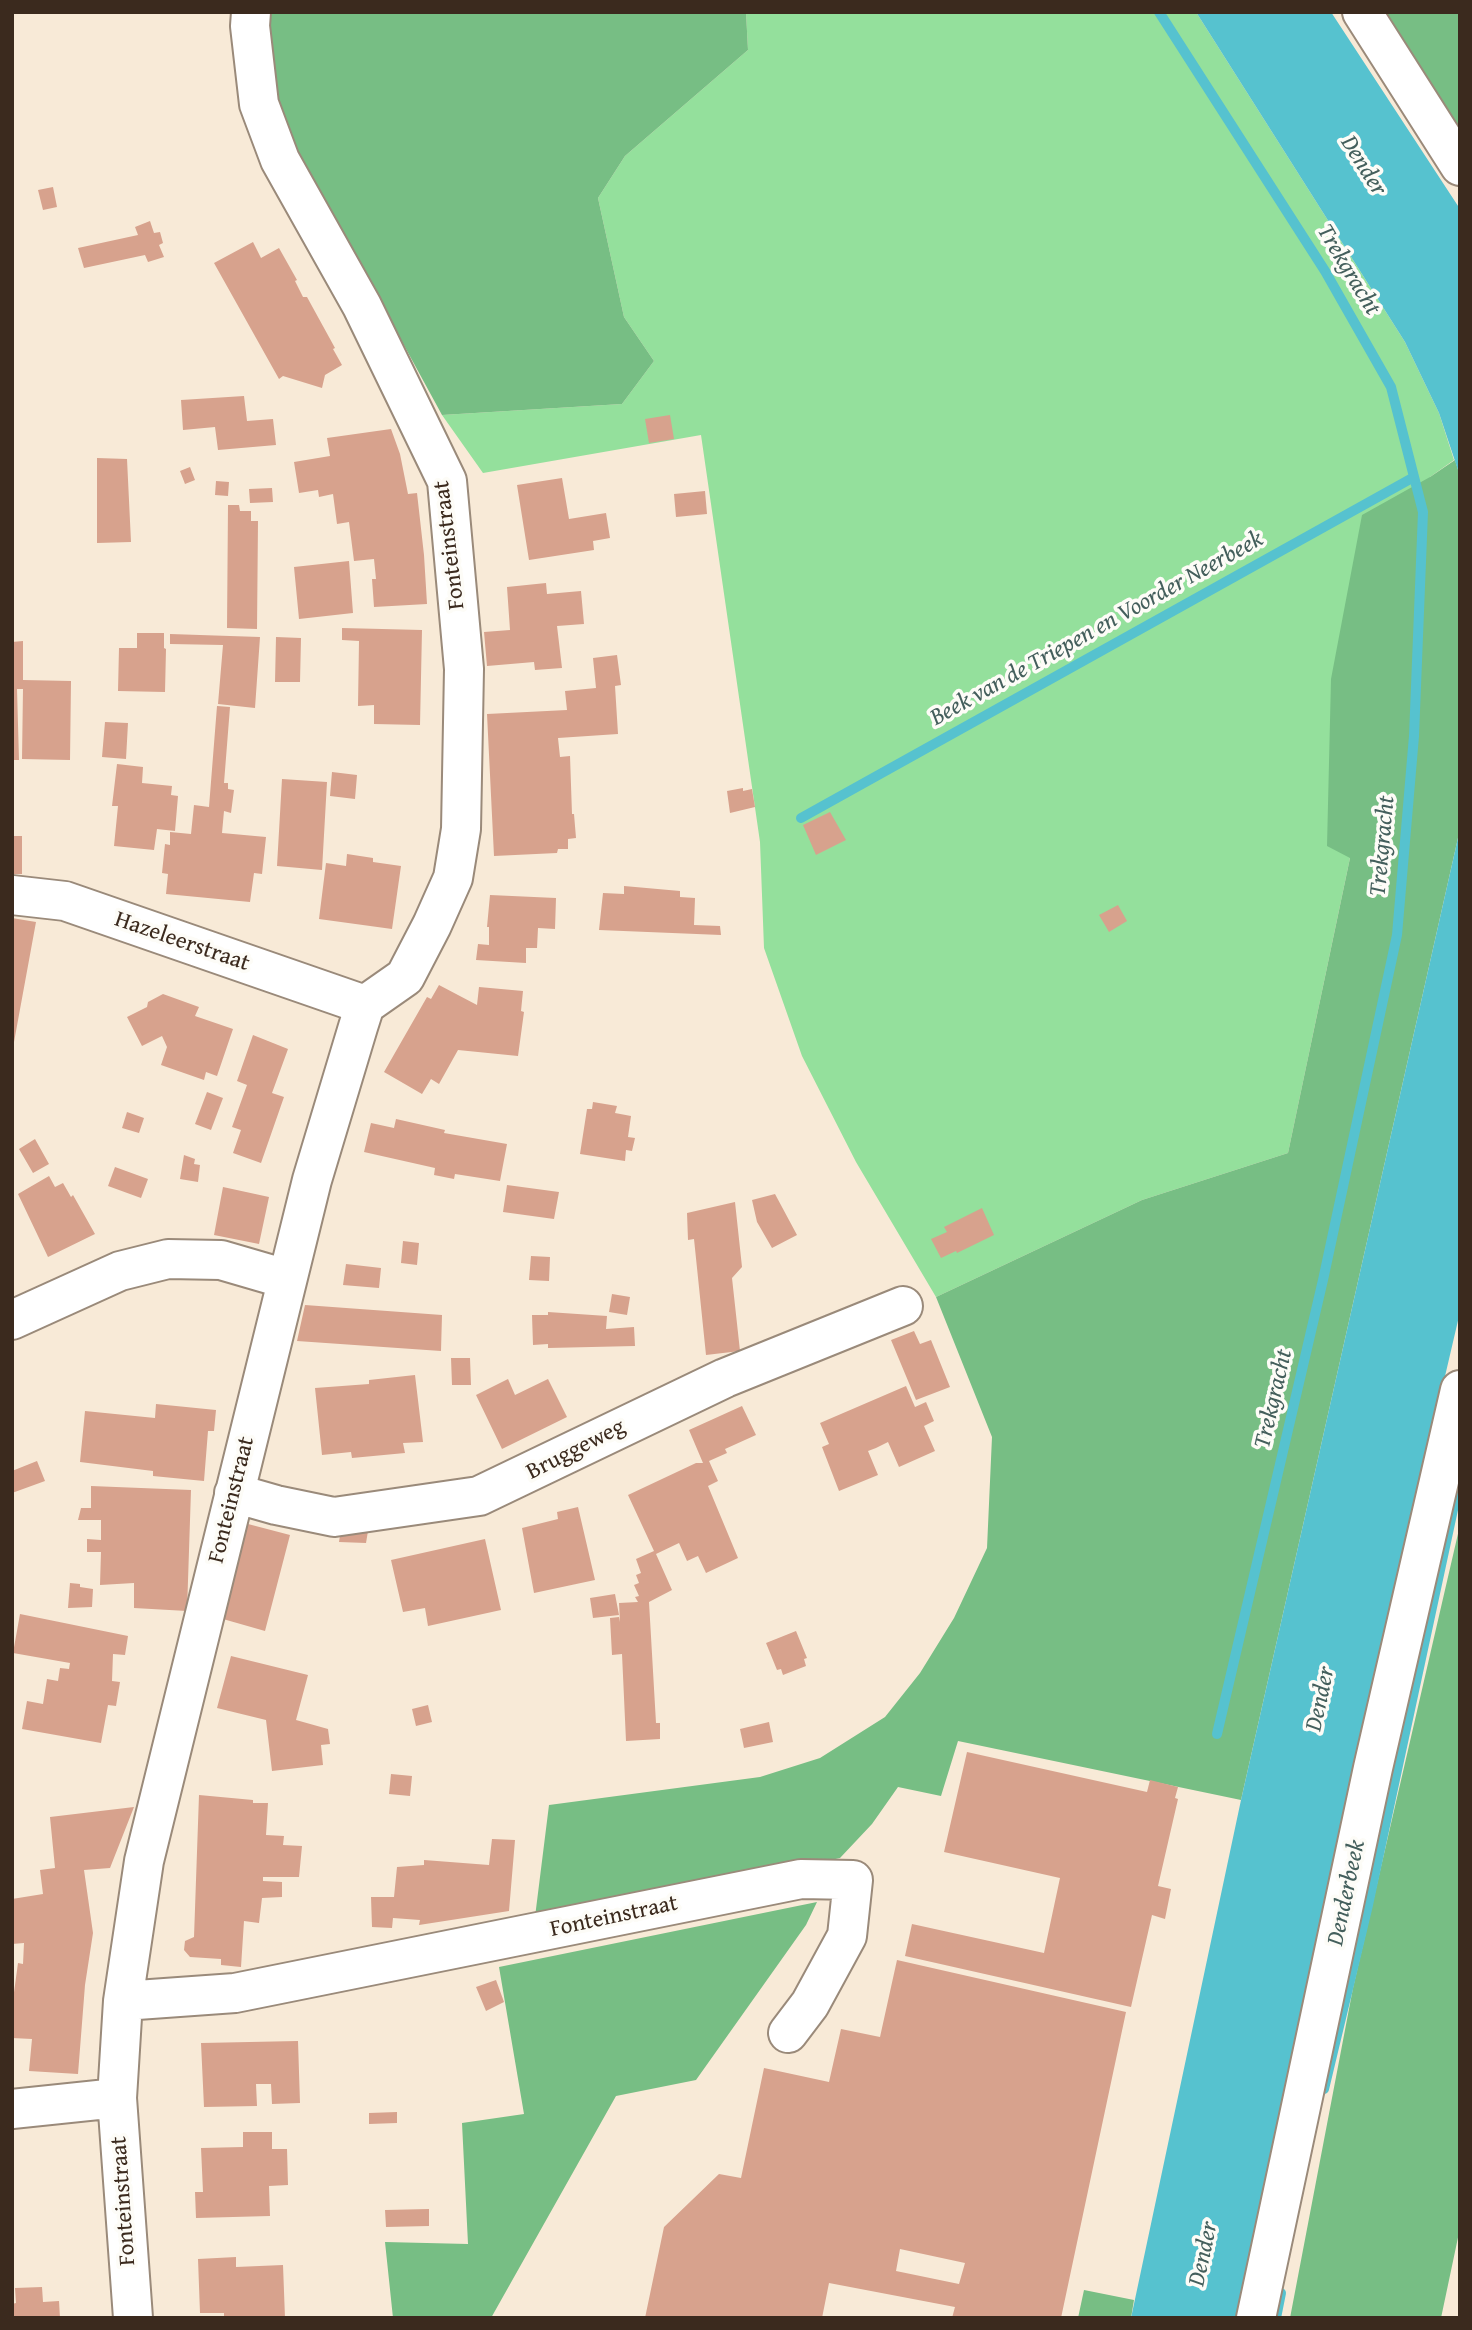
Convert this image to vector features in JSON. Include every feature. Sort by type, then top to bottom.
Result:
[{"type":"street","name":"Fonteinstraat","points":[[133,2318],[117,2098],[123,2001],[144,1861],[357,1002],[405,977],[453,878],[461,829],[464,669],[447,481],[362,306],[280,160],[259,104],[250,26],[251,12]]},
{"type":"street","points":[[1362,12],[1460,166]]},
{"type":"street","name":"Hazeleerstraat","points":[[12,895],[65,901],[357,1002]]},
{"type":"street","points":[[12,1320],[120,1271],[168,1259],[221,1260],[287,1277]]},
{"type":"street","name":"Bruggeweg","points":[[234,1493],[334,1517],[479,1496],[725,1378],[903,1306]]},
{"type":"street","points":[[1256,2318],[1373,1768],[1460,1390]]},
{"type":"street","name":"Fonteinstraat","points":[[123,2001],[235,1993],[801,1879],[853,1880],[847,1936],[810,2004],[788,2034]]},
{"type":"street","points":[[12,2109],[117,2098]]},
{"type":"green space","points":[[264,12],[746,12],[748,50],[625,156],[598,198],[624,317],[654,361],[622,404],[442,415],[285,127],[271,86]]},
{"type":"green space","points":[[746,12],[1196,12],[1405,342],[1439,413],[1454,460],[1430,477],[1288,1153],[1142,1200],[936,1297],[856,1162],[802,1056],[764,948],[760,842],[701,435],[483,473],[442,415],[622,404],[654,361],[624,317],[598,198],[625,156],[748,50]]},
{"type":"green space","points":[[1374,12],[1460,12],[1460,145]]},
{"type":"green space","points":[[1455,460],[1460,476],[1460,829],[1241,1800],[958,1741],[941,1796],[898,1787],[872,1824],[840,1858],[534,1925],[549,1805],[760,1777],[820,1758],[885,1717],[920,1673],[954,1618],[987,1548],[992,1437],[936,1297],[1142,1200],[1288,1153],[1350,858],[1327,846],[1331,679],[1362,515]]},
{"type":"green space","points":[[1460,1525],[1460,2228],[1441,2318],[1290,2318],[1353,1988]]},
{"type":"green space","points":[[817,1902],[806,1925],[696,2080],[616,2096],[491,2318],[393,2318],[385,2242],[468,2244],[462,2123],[524,2114],[499,1967]]},
{"type":"green space","points":[[1084,2290],[1134,2300],[1131,2318],[1078,2318]]},
{"type":"water","name":"Dender","points":[[1196,12],[1331,12],[1460,209],[1460,476],[1439,413],[1405,342]]},
{"type":"water","name":"Dender","points":[[1460,829],[1460,1312],[1382,1646],[1240,2318],[1131,2318],[1241,1800]]},
{"type":"building","points":[[53,187],[57,207],[43,210],[38,190]]},
{"type":"building","points":[[150,221],[154,233],[160,232],[163,243],[159,245],[164,257],[148,262],[145,255],[84,268],[78,248],[138,235],[135,227]]},
{"type":"building","points":[[253,242],[261,258],[279,248],[303,297],[307,297],[335,348],[333,349],[342,365],[325,375],[322,388],[283,376],[279,379],[214,263]]},
{"type":"building","points":[[244,396],[247,421],[273,419],[276,445],[218,450],[215,427],[183,430],[181,400]]},
{"type":"building","points":[[670,415],[674,439],[649,443],[645,419]]},
{"type":"building","points":[[391,429],[400,454],[408,494],[417,493],[427,604],[374,607],[374,559],[354,561],[349,522],[337,524],[333,494],[319,497],[318,490],[299,493],[294,462],[330,456],[327,438]]},
{"type":"building","points":[[97,458],[127,459],[131,542],[97,543]]},
{"type":"building","points":[[190,467],[195,480],[185,484],[180,471]]},
{"type":"building","points":[[562,478],[569,519],[606,513],[610,538],[593,541],[594,550],[529,560],[517,485]]},
{"type":"building","points":[[216,481],[229,482],[228,496],[215,495]]},
{"type":"building","points":[[272,488],[273,502],[250,503],[249,489]]},
{"type":"building","points":[[705,491],[707,514],[676,517],[674,494]]},
{"type":"building","points":[[228,505],[239,505],[240,511],[251,511],[251,521],[258,521],[257,629],[227,628]]},
{"type":"building","points":[[349,561],[353,613],[299,619],[294,567]]},
{"type":"building","points":[[546,583],[547,594],[581,591],[584,624],[557,626],[562,668],[535,670],[534,662],[487,666],[484,632],[510,630],[507,587]]},
{"type":"building","points":[[342,628],[422,630],[420,725],[374,724],[374,705],[358,706],[359,641],[342,640]]},
{"type":"building","points":[[137,633],[164,633],[165,692],[118,691],[119,648],[137,648]]},
{"type":"building","points":[[170,634],[260,637],[255,708],[218,704],[223,645],[170,644]]},
{"type":"building","points":[[276,637],[301,638],[300,682],[275,682]]},
{"type":"building","points":[[23,641],[23,680],[71,681],[70,760],[22,759],[23,689],[17,689],[19,760],[12,760],[12,642]]},
{"type":"building","points":[[617,655],[621,685],[615,686],[618,734],[558,738],[560,757],[570,756],[572,814],[576,838],[568,839],[568,849],[558,849],[557,853],[494,856],[487,714],[567,710],[565,691],[596,688],[593,658]]},
{"type":"building","points":[[217,706],[230,707],[224,783],[228,783],[228,789],[234,790],[231,813],[224,811],[222,833],[266,837],[262,874],[254,873],[250,902],[166,894],[168,874],[162,873],[165,844],[170,845],[170,832],[191,834],[194,805],[209,807]]},
{"type":"building","points":[[105,722],[128,723],[126,759],[102,757]]},
{"type":"building","points":[[117,764],[143,767],[142,783],[172,786],[171,795],[178,796],[175,831],[157,829],[154,850],[114,846],[118,806],[112,806]]},
{"type":"building","points":[[332,772],[357,775],[355,799],[330,796]]},
{"type":"building","points":[[282,779],[327,782],[322,870],[277,866]]},
{"type":"building","points":[[743,788],[743,791],[752,789],[755,807],[730,813],[727,791]]},
{"type":"building","points":[[830,812],[846,840],[816,855],[803,825]]},
{"type":"building","points":[[12,836],[22,836],[22,874],[12,874]]},
{"type":"building","points":[[347,854],[373,858],[373,862],[401,866],[392,929],[319,919],[326,863],[346,866]]},
{"type":"building","points":[[624,886],[680,891],[680,897],[695,898],[694,925],[720,926],[721,935],[599,930],[603,893],[624,894]]},
{"type":"building","points":[[490,895],[556,898],[555,929],[538,928],[537,948],[526,948],[526,963],[476,960],[478,944],[489,945],[487,927]]},
{"type":"building","points":[[1118,905],[1127,921],[1109,932],[1099,915]]},
{"type":"building","points":[[12,918],[36,922],[14,1042],[12,1042]]},
{"type":"building","points":[[439,985],[477,1005],[479,987],[523,991],[521,1011],[524,1012],[518,1056],[458,1050],[439,1084],[431,1079],[422,1094],[384,1072],[427,997],[431,999]]},
{"type":"building","points":[[163,994],[199,1007],[195,1016],[233,1029],[217,1076],[206,1072],[204,1080],[161,1065],[167,1047],[162,1036],[142,1046],[127,1017],[147,1007],[148,1002]]},
{"type":"building","points":[[253,1035],[288,1049],[272,1093],[284,1097],[261,1163],[233,1153],[241,1130],[232,1127],[247,1085],[237,1081]]},
{"type":"building","points":[[207,1092],[223,1098],[211,1130],[195,1124]]},
{"type":"building","points":[[593,1102],[617,1106],[615,1113],[631,1116],[628,1137],[635,1138],[632,1151],[626,1150],[625,1161],[580,1154],[587,1109],[592,1109]]},
{"type":"building","points":[[127,1112],[144,1118],[139,1133],[122,1128]]},
{"type":"building","points":[[396,1119],[445,1130],[444,1133],[507,1144],[500,1181],[455,1174],[454,1179],[434,1175],[435,1168],[364,1152],[371,1123],[394,1128]]},
{"type":"building","points":[[35,1139],[49,1164],[33,1173],[19,1149]]},
{"type":"building","points":[[184,1155],[195,1159],[194,1164],[200,1165],[198,1182],[180,1179]]},
{"type":"building","points":[[115,1167],[148,1179],[141,1198],[108,1186]]},
{"type":"building","points":[[49,1176],[55,1187],[63,1183],[71,1197],[73,1195],[95,1234],[48,1257],[18,1194]]},
{"type":"building","points":[[507,1185],[559,1192],[554,1219],[503,1212]]},
{"type":"building","points":[[223,1187],[269,1197],[259,1244],[214,1235]]},
{"type":"building","points":[[775,1194],[797,1235],[772,1248],[757,1222],[752,1200]]},
{"type":"building","points":[[735,1202],[742,1267],[732,1278],[740,1351],[706,1355],[694,1239],[688,1240],[687,1213]]},
{"type":"building","points":[[982,1208],[994,1235],[941,1258],[931,1239],[947,1232],[944,1227]]},
{"type":"building","points":[[403,1241],[419,1243],[417,1265],[401,1263]]},
{"type":"building","points":[[531,1256],[550,1257],[549,1281],[529,1280]]},
{"type":"building","points":[[346,1264],[381,1268],[379,1288],[343,1285]]},
{"type":"building","points":[[612,1294],[630,1297],[627,1315],[609,1312]]},
{"type":"building","points":[[305,1305],[442,1315],[441,1351],[297,1341]]},
{"type":"building","points":[[548,1312],[607,1316],[606,1329],[634,1327],[635,1346],[548,1348],[548,1344],[533,1345],[532,1315],[548,1315]]},
{"type":"building","points":[[914,1331],[920,1344],[931,1340],[950,1387],[916,1400],[891,1340]]},
{"type":"building","points":[[451,1358],[470,1358],[471,1385],[452,1385]]},
{"type":"building","points":[[415,1375],[423,1442],[403,1443],[405,1453],[352,1458],[351,1452],[322,1455],[315,1388],[369,1384],[369,1380]]},
{"type":"building","points":[[508,1379],[515,1395],[548,1379],[567,1417],[502,1449],[476,1395]]},
{"type":"building","points":[[906,1386],[915,1407],[926,1402],[934,1421],[924,1426],[935,1451],[899,1467],[888,1442],[868,1451],[878,1475],[839,1491],[822,1447],[829,1444],[820,1423]]},
{"type":"building","points":[[156,1404],[216,1410],[214,1431],[208,1431],[204,1481],[153,1476],[153,1471],[80,1462],[85,1411],[155,1418]]},
{"type":"building","points":[[742,1406],[756,1435],[725,1449],[727,1453],[709,1461],[718,1481],[708,1486],[738,1558],[706,1573],[698,1556],[687,1561],[679,1543],[656,1554],[672,1590],[649,1602],[656,1723],[660,1723],[660,1739],[626,1741],[622,1654],[612,1655],[610,1618],[619,1617],[620,1622],[619,1603],[638,1602],[635,1597],[639,1596],[634,1585],[639,1583],[636,1575],[641,1573],[636,1559],[654,1551],[628,1495],[696,1463],[703,1463],[689,1430]]},
{"type":"building","points":[[37,1461],[45,1481],[12,1493],[12,1471]]},
{"type":"building","points":[[91,1486],[191,1490],[187,1611],[134,1608],[134,1583],[100,1585],[101,1552],[87,1552],[87,1539],[101,1540],[101,1520],[78,1520],[81,1508],[91,1508]]},
{"type":"building","points":[[578,1507],[595,1580],[534,1593],[522,1528],[558,1519],[557,1512]]},
{"type":"building","points":[[248,1524],[290,1535],[265,1631],[223,1619]]},
{"type":"building","points":[[369,1525],[366,1543],[339,1542],[341,1529]]},
{"type":"building","points":[[485,1539],[501,1610],[428,1626],[425,1608],[403,1612],[391,1560]]},
{"type":"building","points":[[70,1583],[93,1589],[92,1607],[68,1608]]},
{"type":"building","points":[[615,1594],[619,1615],[593,1618],[590,1598]]},
{"type":"building","points":[[20,1614],[128,1636],[125,1655],[113,1654],[112,1681],[120,1682],[116,1706],[108,1705],[101,1743],[22,1729],[27,1701],[43,1704],[47,1679],[58,1681],[60,1668],[69,1669],[70,1663],[13,1653]]},
{"type":"building","points":[[796,1631],[807,1658],[804,1659],[806,1666],[783,1675],[781,1669],[777,1670],[766,1643]]},
{"type":"building","points":[[231,1656],[308,1675],[296,1720],[328,1729],[330,1744],[321,1745],[323,1765],[272,1771],[266,1720],[217,1708]]},
{"type":"building","points":[[428,1705],[432,1722],[416,1726],[412,1709]]},
{"type":"building","points":[[769,1722],[773,1742],[744,1748],[740,1729]]},
{"type":"building","points":[[967,1752],[1147,1792],[1150,1780],[1178,1787],[1175,1798],[1178,1799],[1158,1886],[1171,1889],[1165,1919],[1152,1915],[1131,2007],[905,1956],[912,1924],[1044,1953],[1060,1878],[944,1852]]},
{"type":"building","points":[[391,1774],[412,1776],[410,1796],[389,1794]]},
{"type":"building","points":[[199,1795],[268,1803],[266,1835],[284,1836],[283,1845],[302,1846],[299,1877],[263,1877],[263,1881],[282,1882],[282,1897],[262,1898],[259,1923],[244,1921],[241,1967],[221,1965],[221,1959],[190,1957],[184,1950],[185,1941],[194,1937]]},
{"type":"building","points":[[134,1807],[110,1868],[84,1870],[93,1933],[85,1985],[78,2074],[29,2071],[32,2039],[12,2038],[12,2007],[18,1963],[23,1964],[24,1943],[12,1944],[12,1899],[43,1894],[40,1870],[55,1868],[50,1817]]},
{"type":"building","points":[[492,1839],[515,1840],[509,1911],[419,1925],[420,1920],[393,1918],[392,1928],[372,1927],[371,1897],[394,1897],[397,1867],[424,1865],[424,1860],[489,1865]]},
{"type":"building","points":[[897,1960],[1126,2012],[1061,2318],[952,2318],[955,2307],[829,2283],[822,2318],[645,2318],[664,2227],[719,2174],[741,2178],[764,2068],[829,2082],[841,2029],[880,2037]],"holes":[[[900,2249],[965,2263],[959,2284],[896,2271]]]},
{"type":"building","points":[[496,1980],[504,2002],[486,2011],[476,1987]]},
{"type":"building","points":[[298,2041],[300,2103],[272,2104],[271,2084],[256,2084],[257,2106],[204,2107],[201,2043]]},
{"type":"building","points":[[397,2112],[397,2123],[369,2124],[369,2113]]},
{"type":"building","points":[[243,2132],[272,2132],[272,2149],[287,2149],[288,2185],[269,2186],[270,2216],[196,2218],[195,2192],[203,2192],[201,2148],[243,2147]]},
{"type":"building","points":[[429,2209],[429,2226],[386,2227],[385,2210]]},
{"type":"building","points":[[236,2257],[236,2267],[283,2265],[285,2318],[224,2318],[224,2313],[200,2313],[198,2259]]},
{"type":"building","points":[[42,2287],[43,2302],[59,2301],[60,2318],[12,2318],[12,2304],[16,2303],[15,2288]]},
{"type":"waterway","name":"Trekgracht","points":[[1159,12],[1325,271],[1391,387],[1423,512],[1414,736],[1397,935],[1323,1280],[1217,1734]]},
{"type":"waterway","name":"Beek van de Triepen en Voorder Neerbeek","points":[[801,818],[1414,477]]},
{"type":"waterway","name":"Denderbeek","points":[[1324,2089],[1368,1905],[1460,1477]]},
{"type":"waterway","name":"Denderbeek","points":[[1276,2318],[1281,2293]]}]
